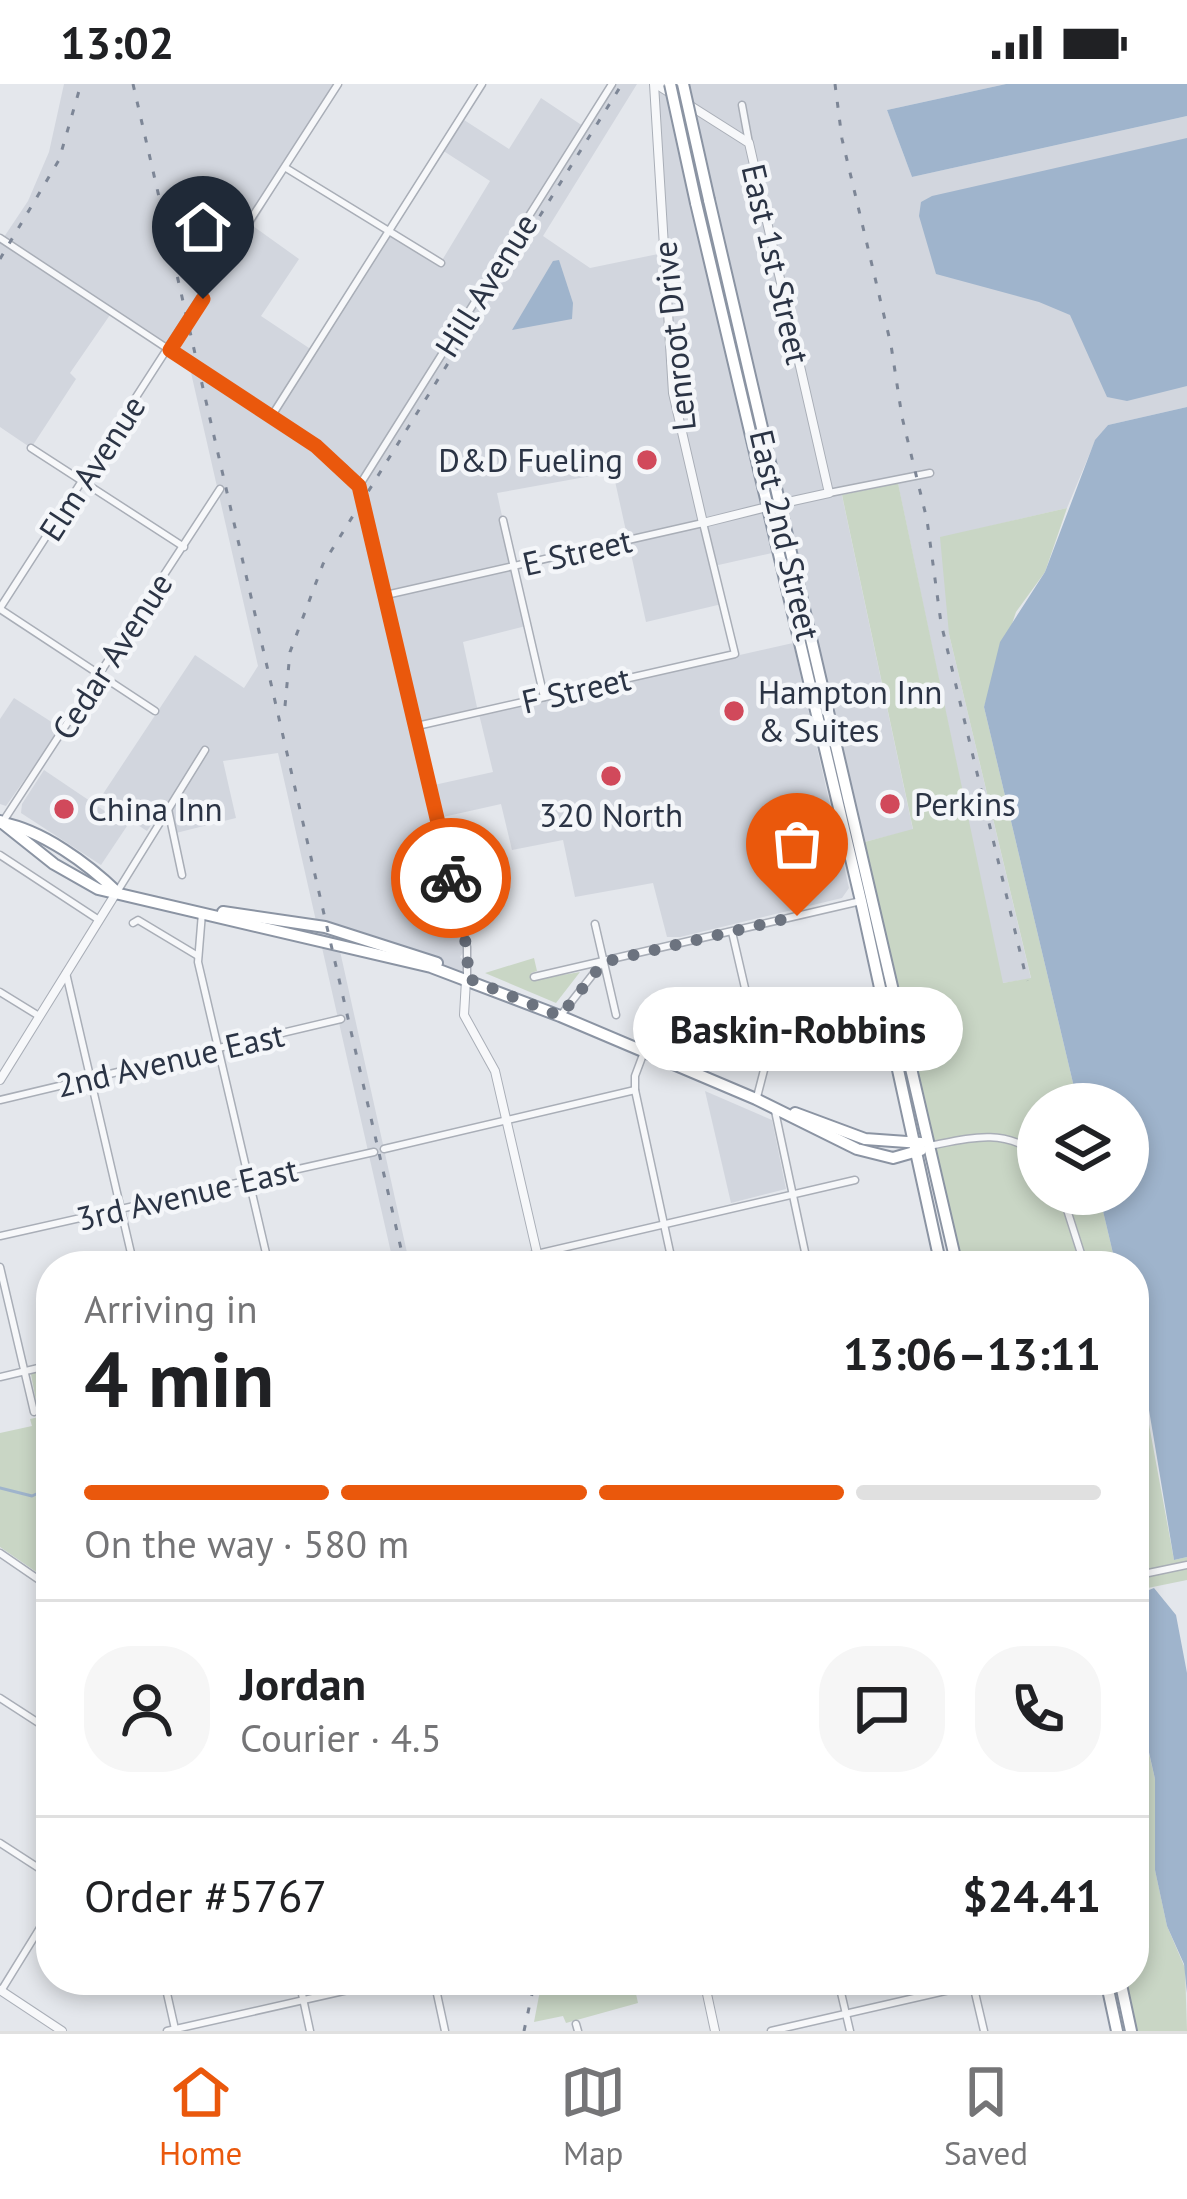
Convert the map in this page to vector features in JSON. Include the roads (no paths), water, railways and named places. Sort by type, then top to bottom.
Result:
[{"type":"highway","name":"East 2nd Street","points":[[670,84],[703,201],[865,900],[954,1251]]},
{"type":"highway","name":"East 2nd Street","points":[[683,84],[703,201]]},
{"type":"highway","points":[[1,822],[61,851],[117,892],[202,913],[266,916],[325,927],[418,955],[774,1107],[865,1139],[929,1146]]},
{"type":"highway","name":"East 2nd Street","points":[[865,900],[938,1251]]},
{"type":"highway","points":[[1109,1995],[1117,2031]]},
{"type":"highway","points":[[1123,1995],[1131,2031]]},
{"type":"street","name":"Elm Avenue","points":[[0,608],[338,84]]},
{"type":"street","points":[[271,417],[482,84]]},
{"type":"street","name":"Hill Avenue","points":[[359,486],[612,84]]},
{"type":"street","name":"East 1st Street","points":[[655,84],[749,143],[829,493]]},
{"type":"street","name":"Lenroot Drive","points":[[655,84],[674,393],[735,654]]},
{"type":"street","points":[[742,105],[749,143]]},
{"type":"street","points":[[286,168],[441,262]]},
{"type":"street","points":[[0,238],[271,417],[338,464],[359,486],[468,953],[464,1015],[495,1071],[536,1251]]},
{"type":"street","points":[[31,448],[184,547]]},
{"type":"street","name":"E Street","points":[[386,595],[930,473]]},
{"type":"street","name":"Cedar Avenue","points":[[1,822],[220,489]]},
{"type":"street","points":[[502,520],[544,697]]},
{"type":"street","points":[[0,608],[155,711]]},
{"type":"street","name":"F Street","points":[[416,726],[735,654]]},
{"type":"street","points":[[0,1080],[205,750]]},
{"type":"street","points":[[168,809],[182,875]]},
{"type":"street","points":[[0,855],[98,920]]},
{"type":"street","points":[[534,977],[865,900]]},
{"type":"street","points":[[202,913],[198,956],[266,1251]]},
{"type":"street","points":[[133,922],[138,920],[198,956]]},
{"type":"street","points":[[595,924],[616,1015]]},
{"type":"street","points":[[732,932],[764,1064],[755,1099]]},
{"type":"street","points":[[560,1016],[604,962]]},
{"type":"street","points":[[66,973],[131,1251]]},
{"type":"street","points":[[0,992],[39,1016]]},
{"type":"street","name":"2nd Avenue East","points":[[0,1100],[340,1019]]},
{"type":"street","points":[[764,1064],[875,1038]]},
{"type":"street","points":[[644,1052],[635,1090],[671,1251]]},
{"type":"street","points":[[384,1149],[635,1090]]},
{"type":"street","points":[[774,1107],[805,1251]]},
{"type":"street","points":[[929,1146],[991,1135],[1017,1142]]},
{"type":"street","name":"3rd Avenue East","points":[[0,1236],[374,1151]]},
{"type":"street","points":[[549,1251],[855,1180]]},
{"type":"street","points":[[1069,1215],[1080,1251]]},
{"type":"street","points":[[0,1267],[34,1412]]},
{"type":"street","points":[[0,1377],[36,1369]]},
{"type":"street","points":[[0,1553],[36,1578]]},
{"type":"street","points":[[1149,1573],[1187,1565]]},
{"type":"street","points":[[0,1698],[36,1721]]},
{"type":"street","points":[[0,1843],[36,1866]]},
{"type":"street","points":[[36,1938],[0,1990],[62,2031]]},
{"type":"street","points":[[166,1995],[172,2030],[325,1995]]},
{"type":"street","points":[[302,1995],[310,2031]]},
{"type":"street","points":[[437,1995],[445,2031]]},
{"type":"street","points":[[708,1995],[716,2031]]},
{"type":"street","points":[[841,1995],[850,2031]]},
{"type":"street","points":[[771,2031],[921,1995]]},
{"type":"street","points":[[975,1995],[984,2031]]},
{"type":"water","points":[[1006,84],[1187,84],[1187,116],[912,177],[887,110]]},
{"type":"water","points":[[1187,138],[1187,386],[1127,401],[1107,397],[1070,315],[936,274],[919,216],[921,202],[932,196]]},
{"type":"water","points":[[559,260],[573,303],[572,319],[512,330],[553,261]]},
{"type":"water","points":[[1187,407],[1187,1557],[1174,1560],[1149,1410],[1149,1251],[1112,1251],[1104,1215],[1149,1215],[1149,1083],[1073,1083],[984,707],[1000,642],[1045,572],[1095,440],[1108,425]]},
{"type":"water","points":[[1154,1588],[1176,1615],[1187,1673],[1187,1993],[1184,1964],[1167,1926],[1155,1870],[1149,1590]]},
{"type":"waterway","points":[[0,1488],[36,1494]]},
{"type":"railway","points":[[0,259],[59,160],[81,84]]},
{"type":"railway","points":[[133,84],[402,1251]]},
{"type":"railway","points":[[285,706],[290,652],[323,564],[622,84]]},
{"type":"railway","points":[[835,84],[842,139],[927,520],[941,623],[1027,981]]},
{"type":"railway","points":[[524,2031],[532,1995]]},
{"type":"place","name":"D&D Fueling","points":[[647,460]]},
{"type":"place","name":"Hampton Inn & Suites","points":[[734,711]]},
{"type":"place","name":"320 North","points":[[611,776]]},
{"type":"place","name":"Perkins","points":[[890,804]]},
{"type":"place","name":"China Inn","points":[[64,809]]},
{"type":"place","name":"Baskin-Robbins","points":[[797,916]]}]
